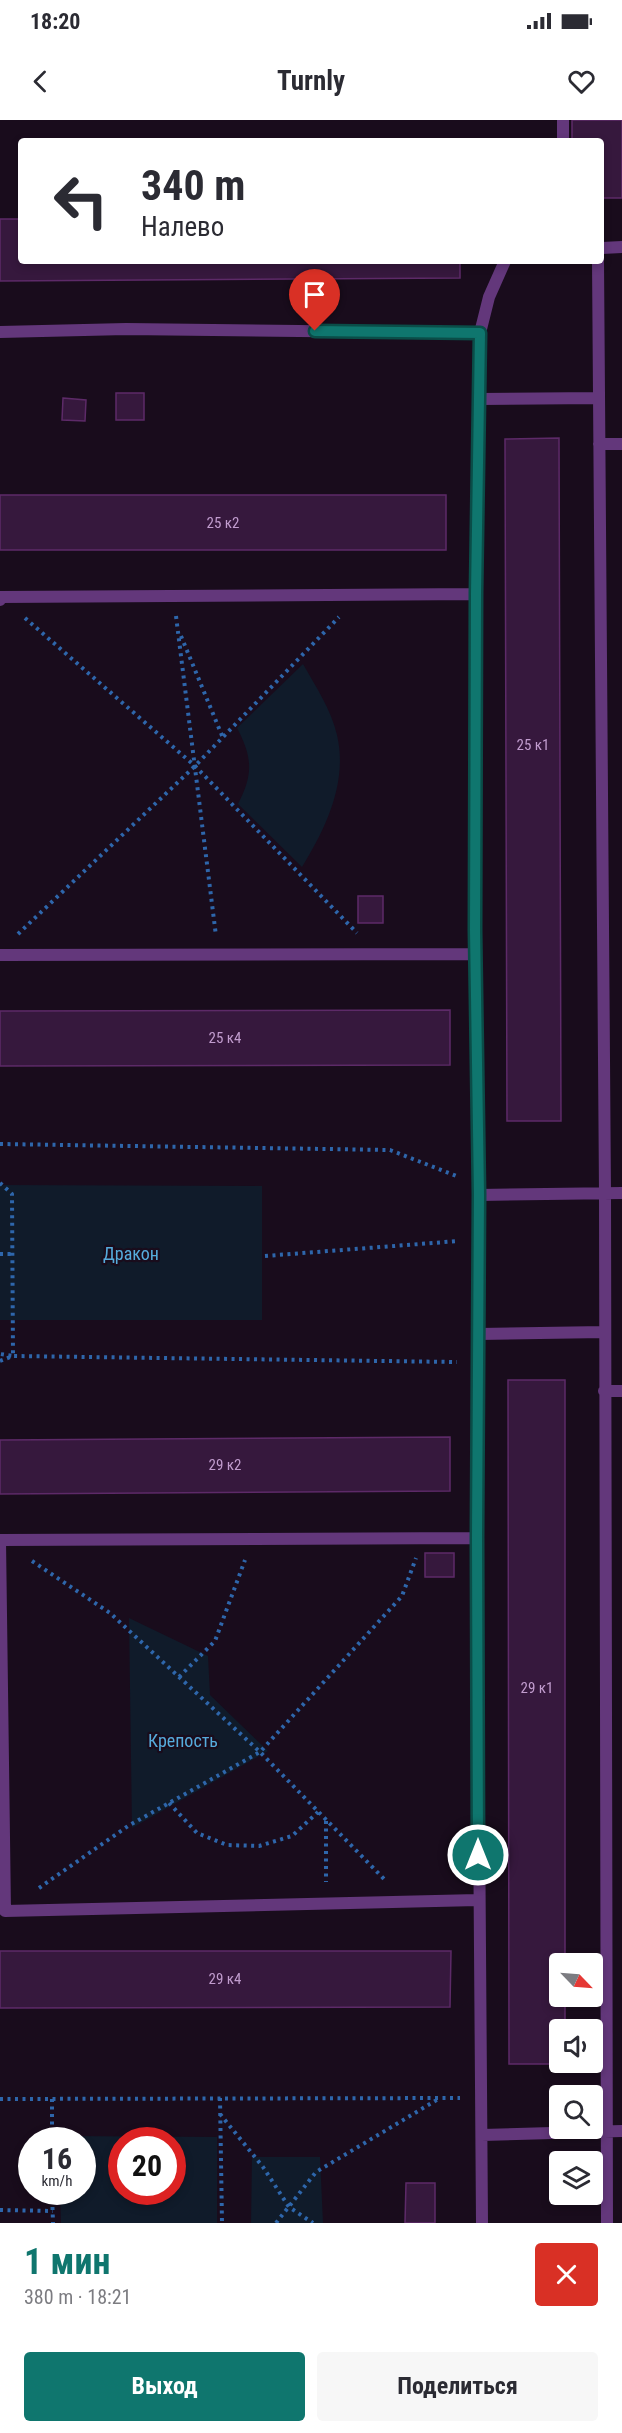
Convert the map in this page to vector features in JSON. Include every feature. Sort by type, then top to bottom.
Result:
[{"type":"lane","points":[[563,120],[563,138]]},
{"type":"lane","points":[[604,248],[622,247]]},
{"type":"lane","points":[[482,2223],[478,1900],[479,1190],[475,954],[476,594],[480,333],[489,297],[504,264]]},
{"type":"lane","points":[[598,264],[605,1192],[608,2223]]},
{"type":"lane","points":[[0,332],[126,328],[480,333]]},
{"type":"lane","points":[[480,399],[599,398]]},
{"type":"lane","points":[[599,444],[622,444]]},
{"type":"lane","points":[[0,598],[476,594]]},
{"type":"lane","points":[[0,955],[475,954]]},
{"type":"lane","points":[[479,1190],[622,1193]]},
{"type":"lane","points":[[479,1334],[604,1332]]},
{"type":"lane","points":[[604,1391],[622,1391]]},
{"type":"lane","points":[[477,1538],[0,1540],[5,1911],[478,1900]]},
{"type":"lane","points":[[482,2135],[622,2131]]},
{"type":"path","points":[[173,596],[218,954]]},
{"type":"path","points":[[0,598],[195,766],[378,955]]},
{"type":"path","points":[[17,935],[195,766],[334,623]]},
{"type":"path","points":[[178,629],[223,738]]},
{"type":"path","points":[[0,1144],[390,1150],[479,1190]]},
{"type":"path","points":[[0,1183],[12,1194],[12,1356]]},
{"type":"path","points":[[265,1256],[479,1239]]},
{"type":"path","points":[[0,1254],[12,1254]]},
{"type":"path","points":[[0,1354],[478,1362]]},
{"type":"path","points":[[0,1361],[12,1356]]},
{"type":"path","points":[[179,1677],[215,1641],[252,1539]]},
{"type":"path","points":[[5,1911],[128,1826],[260,1752],[402,1596],[424,1539]]},
{"type":"path","points":[[0,1540],[110,1613],[260,1752],[405,1901]]},
{"type":"path","points":[[169,1803],[197,1833],[227,1845],[259,1846],[292,1836],[318,1812]]},
{"type":"path","points":[[326,1820],[326,1903]]},
{"type":"path","points":[[0,2098],[482,2098]]},
{"type":"path","points":[[52,2098],[52,2127]]},
{"type":"path","points":[[220,2098],[222,2223]]},
{"type":"path","points":[[276,2223],[316,2172],[441,2098]]},
{"type":"path","points":[[220,2114],[263,2166],[289,2207],[313,2223]]},
{"type":"path","points":[[52,2205],[53,2223]]},
{"type":"path","points":[[0,2210],[52,2211]]},
{"type":"green space","points":[[303,664],[331,716],[340,753],[340,770],[327,820],[302,867],[238,804],[246,784],[249,766],[246,748],[237,728]]},
{"type":"green space","name":"Дракон","points":[[0,1185],[262,1186],[262,1320],[0,1320]]},
{"type":"green space","name":"Крепость","points":[[129,1618],[208,1656],[210,1695],[268,1751],[132,1828]]},
{"type":"green space","points":[[96,2136],[108,2136],[108,2205],[186,2205],[186,2137],[217,2137],[217,2223],[61,2223],[60,2205],[96,2205]]},
{"type":"green space","points":[[252,2157],[320,2157],[323,2223],[251,2223]]},
{"type":"building","points":[[572,120],[622,120],[622,198],[604,198],[604,138],[572,138]]},
{"type":"building","points":[[0,219],[18,219],[18,264],[460,264],[460,278],[0,281]]},
{"type":"building","points":[[116,393],[144,393],[144,420],[116,420]]},
{"type":"building","points":[[63,398],[86,400],[85,421],[62,420]]},
{"type":"building","points":[[559,438],[561,1121],[507,1121],[505,439]]},
{"type":"building","points":[[0,495],[446,495],[446,550],[0,550]]},
{"type":"building","points":[[358,896],[383,896],[383,923],[358,923]]},
{"type":"building","points":[[450,1010],[450,1065],[0,1066],[0,1011]]},
{"type":"building","points":[[508,1380],[565,1380],[565,1953],[549,1953],[549,2007],[565,2007],[565,2019],[549,2019],[549,2064],[509,2064]]},
{"type":"building","points":[[450,1437],[450,1491],[0,1494],[0,1440]]},
{"type":"building","points":[[425,1553],[454,1553],[454,1577],[425,1577]]},
{"type":"building","points":[[0,1951],[451,1951],[450,2007],[0,2008]]},
{"type":"building","points":[[406,2183],[435,2183],[435,2223],[405,2223]]},
{"type":"route","points":[[315,331],[480,333],[476,594],[475,930],[479,1194],[478,1855]]}]
